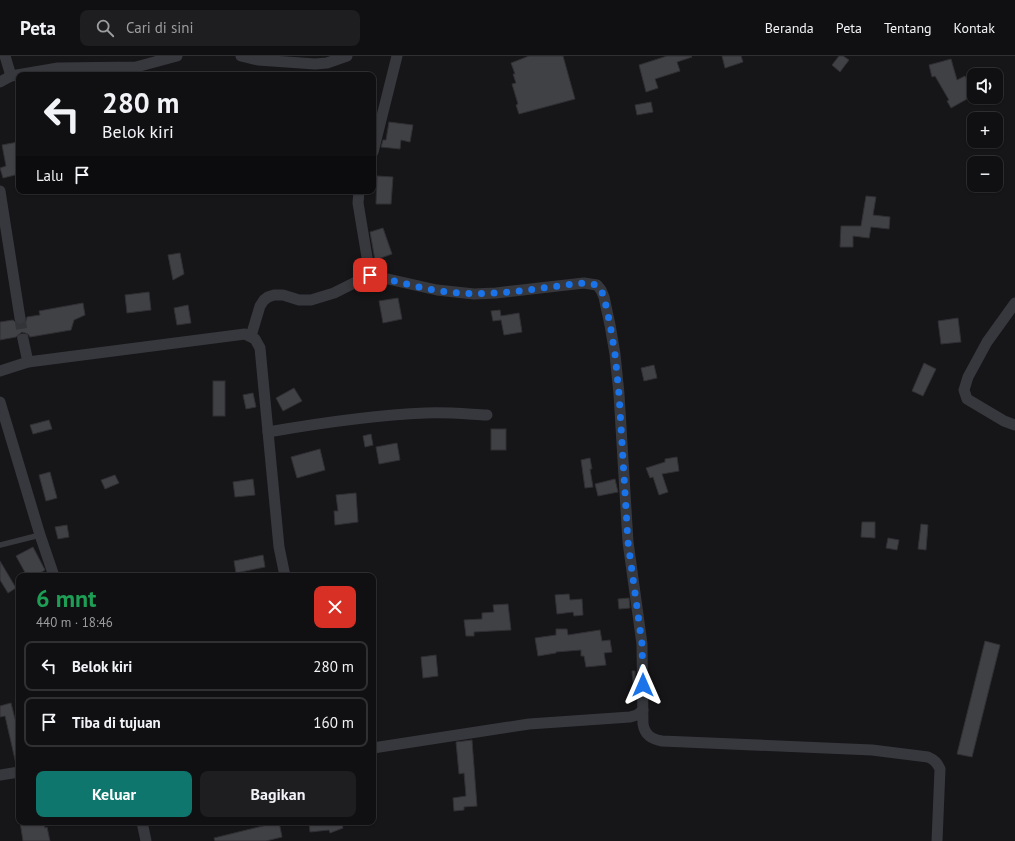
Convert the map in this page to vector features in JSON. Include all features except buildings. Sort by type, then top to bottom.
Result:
[{"type":"street","points":[[6,56],[11,76]]},
{"type":"street","points":[[34,72],[58,68],[136,67],[177,56]]},
{"type":"street","points":[[241,56],[258,60],[315,64],[327,63],[347,56]]},
{"type":"street","points":[[376,140],[397,56]]},
{"type":"street","points":[[0,82],[16,75]]},
{"type":"street","points":[[0,192],[20,318]]},
{"type":"street","points":[[359,194],[358,203],[370,275]]},
{"type":"street","points":[[251,336],[260,306],[268,297],[283,295],[299,300],[311,300],[334,293],[370,275],[437,290],[458,293],[496,293],[584,283],[597,285],[604,297],[616,362],[620,401],[628,542],[642,644],[644,729],[647,735],[662,741],[872,750],[928,757],[934,760],[940,769],[937,841]]},
{"type":"street","points":[[1015,303],[987,342],[968,377],[964,390],[967,399],[1015,425]]},
{"type":"street","points":[[0,371],[28,362],[245,334],[251,336],[255,339],[260,348],[279,547],[284,573]]},
{"type":"street","points":[[23,338],[28,362]]},
{"type":"street","points":[[0,402],[53,573]]},
{"type":"street","points":[[268,432],[329,421],[377,416],[427,413],[487,415]]},
{"type":"street","points":[[376,748],[529,724],[630,717],[637,715],[643,710]]},
{"type":"street","points":[[0,775],[16,772]]},
{"type":"street","points":[[143,825],[146,841]]},
{"type":"lane","points":[[0,545],[40,535]]},
{"type":"tunnel","points":[[20,318],[23,339]]},
{"type":"route","points":[[370,275],[437,290],[458,293],[496,293],[584,283],[597,285],[601,290],[610,324],[615,354],[619,394],[628,542],[642,644],[643,685]]}]
